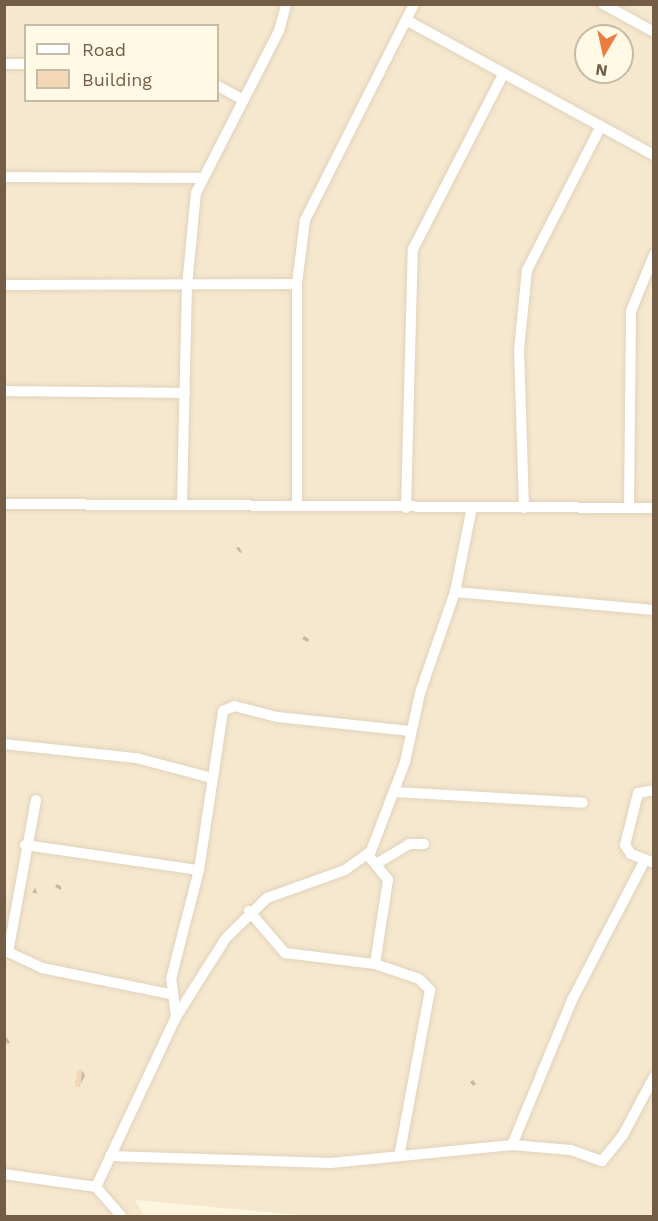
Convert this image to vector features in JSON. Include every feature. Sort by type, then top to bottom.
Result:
[{"type":"street","points":[[182,503],[187,286],[201,178],[279,31],[286,4]]},
{"type":"street","points":[[297,504],[297,284],[305,220],[315,196],[414,4]]},
{"type":"street","points":[[603,4],[654,32]]},
{"type":"street","points":[[406,20],[654,155]]},
{"type":"street","points":[[4,64],[24,64]]},
{"type":"street","points":[[406,507],[413,249],[504,73]]},
{"type":"street","points":[[219,87],[243,100]]},
{"type":"street","points":[[524,508],[519,350],[527,270],[601,126]]},
{"type":"street","points":[[4,177],[201,178]]},
{"type":"street","points":[[629,508],[631,311],[654,255]]},
{"type":"street","points":[[4,285],[297,284]]},
{"type":"street","points":[[4,391],[185,393]]},
{"type":"street","points":[[4,504],[182,503],[654,508]]},
{"type":"street","points":[[375,964],[388,890],[372,860],[394,792],[410,731],[455,592],[472,507]]},
{"type":"street","points":[[455,592],[654,610]]},
{"type":"street","points":[[176,1017],[170,994],[199,870],[219,726],[229,707],[410,731]]},
{"type":"street","points":[[4,744],[136,758],[212,778]]},
{"type":"street","points":[[512,1145],[572,1000],[649,862],[626,850],[626,833],[638,793],[654,790]]},
{"type":"street","points":[[394,792],[583,803]]},
{"type":"street","points":[[36,800],[9,924],[12,957],[170,994]]},
{"type":"street","points":[[96,1187],[176,1017],[249,912],[267,898],[372,860],[409,844],[424,844]]},
{"type":"street","points":[[25,845],[199,870]]},
{"type":"street","points":[[249,912],[285,953],[375,964],[419,979],[430,990],[400,1152]]},
{"type":"street","points":[[110,1156],[331,1163],[400,1152],[448,1155],[512,1145],[571,1150],[602,1161],[654,1077]]},
{"type":"street","points":[[4,1174],[96,1187],[121,1216]]},
{"type":"shaded area","points":[[5,5],[653,5],[653,1216],[310,1216],[135,1200],[144,1216],[5,1216]]},
{"type":"building","points":[[82,1069],[81,1085],[75,1087],[77,1071]]}]
